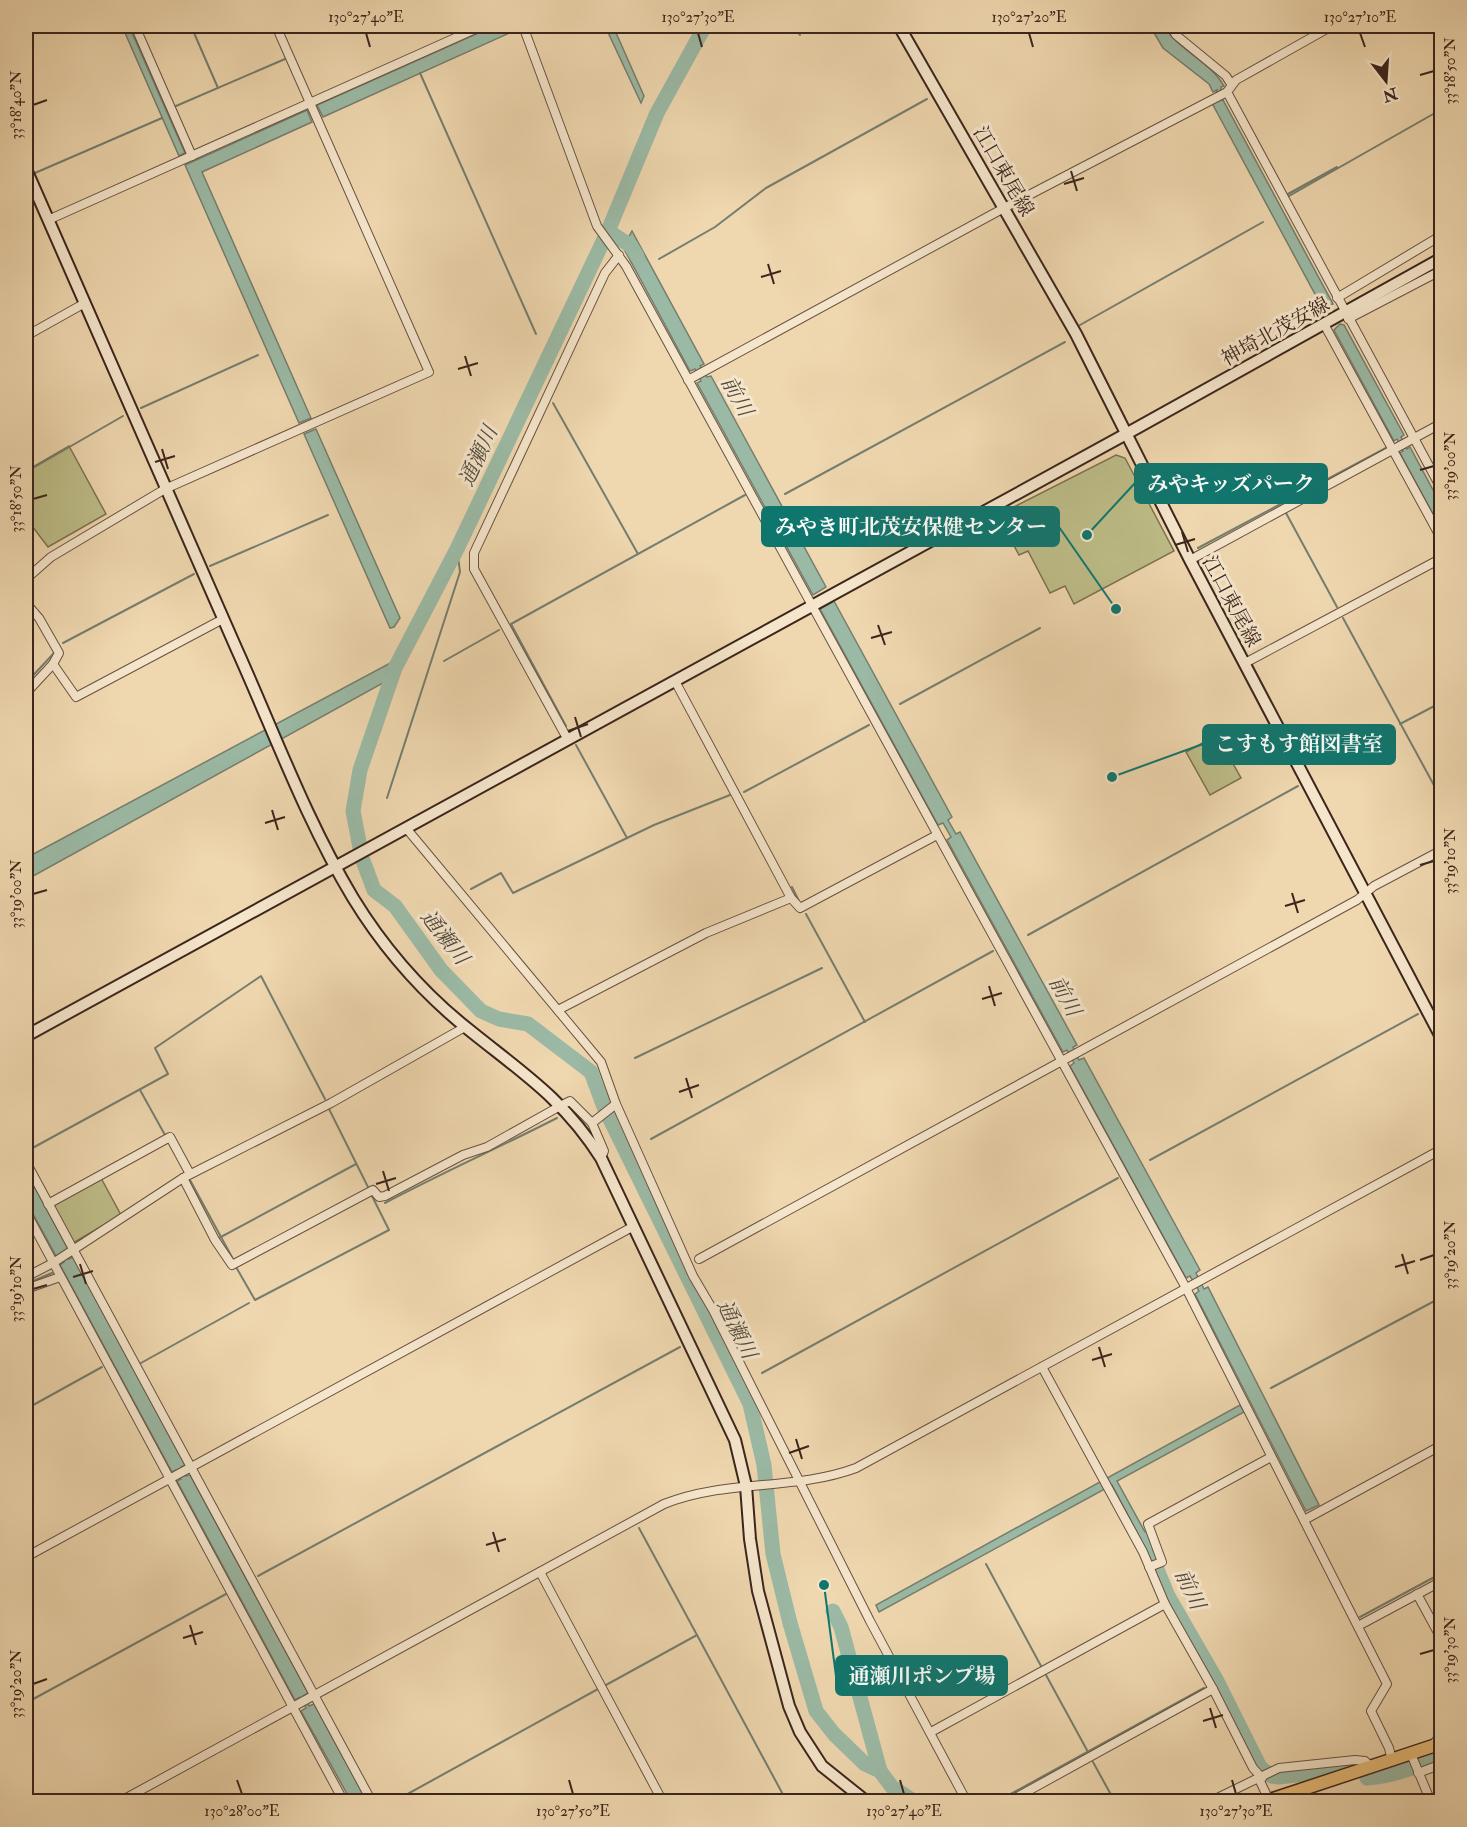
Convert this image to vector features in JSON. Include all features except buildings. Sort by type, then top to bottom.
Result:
[{"type":"main road","points":[[1268,1801],[1392,1761],[1413,1759],[1437,1745]]},
{"type":"street","points":[[135,26],[192,156]]},
{"type":"street","points":[[26,579],[51,557],[165,489],[429,372],[276,26]]},
{"type":"street","points":[[48,220],[482,26]]},
{"type":"street","points":[[523,26],[597,226],[617,253],[692,378],[811,605],[937,835],[1062,1062],[1190,1286],[1271,1457],[1387,1684],[1371,1711],[1389,1748],[1392,1761]]},
{"type":"street","name":"江口東尾線","points":[[899,26],[1076,334],[1190,560],[1442,1039]]},
{"type":"street","points":[[1171,26],[1176,35],[1226,76],[1223,92],[1442,490]]},
{"type":"street","points":[[692,378],[1223,92],[1332,26]]},
{"type":"street","points":[[26,169],[165,489],[336,867],[385,946],[465,1027],[537,1082],[562,1105],[585,1132],[601,1158],[727,1421],[738,1449],[750,1485],[750,1539],[758,1591],[789,1706],[800,1732],[822,1766],[867,1802]]},
{"type":"street","points":[[1337,298],[1442,235]]},
{"type":"street","points":[[568,740],[474,569],[474,553],[605,273],[617,253]]},
{"type":"street","name":"神埼北茂安線","points":[[26,1036],[1324,324],[1347,315],[1442,258]]},
{"type":"street","points":[[1347,315],[1442,270]]},
{"type":"street","points":[[26,336],[85,303]]},
{"type":"street","points":[[1324,324],[1399,446],[1442,540]]},
{"type":"street","points":[[1190,560],[1442,423]]},
{"type":"street","points":[[1245,663],[1442,558]]},
{"type":"street","points":[[26,603],[59,648],[53,664],[26,693]]},
{"type":"street","points":[[53,664],[76,697],[223,619]]},
{"type":"street","points":[[675,681],[791,898],[800,908],[937,835]]},
{"type":"street","points":[[406,828],[601,1062],[615,1106],[693,1275],[714,1310],[798,1482],[870,1621],[967,1802]]},
{"type":"street","points":[[699,1259],[1358,900],[1366,892],[1442,850]]},
{"type":"street","points":[[558,1010],[706,933],[791,898]]},
{"type":"street","points":[[26,1277],[57,1261],[187,1176],[331,1103],[465,1027]]},
{"type":"street","points":[[48,1204],[170,1137],[215,1239],[232,1265],[373,1190],[379,1197],[385,1196],[463,1155],[487,1147],[570,1101],[593,1122],[604,1151],[601,1158]]},
{"type":"street","points":[[593,1122],[615,1106]]},
{"type":"street","points":[[119,1802],[664,1504],[688,1494],[750,1485],[798,1482],[840,1474],[856,1468],[1442,1149]]},
{"type":"street","points":[[26,1162],[184,1471],[307,1699],[372,1802]]},
{"type":"street","points":[[26,1212],[57,1261],[60,1277],[344,1802]]},
{"type":"street","points":[[26,1557],[634,1226]]},
{"type":"street","points":[[26,1289],[60,1277]]},
{"type":"street","points":[[1042,1367],[1150,1567],[1165,1604],[1213,1689],[1253,1768],[1262,1778],[1268,1801]]},
{"type":"street","points":[[1304,1520],[1442,1445]]},
{"type":"street","points":[[1150,1567],[1162,1562],[1148,1524],[1271,1457]]},
{"type":"street","points":[[540,1572],[663,1802]]},
{"type":"street","points":[[1358,1626],[1442,1581]]},
{"type":"street","points":[[1417,1594],[1442,1640]]},
{"type":"street","points":[[931,1732],[1165,1604]]},
{"type":"street","points":[[1008,1802],[1213,1689]]},
{"type":"street","points":[[1437,1745],[1442,1732]]},
{"type":"street","points":[[1413,1759],[1431,1802]]},
{"type":"street","points":[[1209,1802],[1273,1771],[1289,1766],[1355,1760],[1365,1761],[1372,1767]]},
{"type":"street","points":[[1418,1773],[1442,1764]]},
{"type":"green space","points":[[69,446],[106,514],[48,547],[26,518],[26,471]]},
{"type":"green space","points":[[1116,455],[1125,458],[1174,551],[1074,604],[1065,586],[1050,593],[1028,551],[1019,555],[1000,520],[1004,512]]},
{"type":"green space","points":[[1217,735],[1241,778],[1210,795],[1186,752]]},
{"type":"green space","points":[[101,1178],[121,1215],[73,1243],[52,1205]]},
{"type":"shaded area","points":[[122,26],[129,26],[185,153],[179,156]]},
{"type":"shaded area","points":[[494,26],[515,26],[516,30],[323,117],[317,105]]},
{"type":"shaded area","points":[[605,26],[613,26],[644,96],[641,103]]},
{"type":"shaded area","points":[[1150,26],[1164,26],[1170,35],[1218,77],[1224,86],[1221,87],[1219,100],[1223,100],[1333,304],[1323,309],[1213,105],[1217,90],[1213,92],[1209,84],[1163,48]]},
{"type":"shaded area","points":[[307,110],[312,122],[202,172],[311,418],[299,423],[185,165]]},
{"type":"shaded area","points":[[632,231],[704,364],[700,366],[707,377],[711,376],[826,587],[813,595],[697,383],[701,381],[695,369],[690,371],[623,247]]},
{"type":"shaded area","points":[[1340,324],[1344,325],[1404,435],[1401,437],[1407,449],[1410,447],[1441,505],[1441,529],[1400,453],[1403,451],[1397,439],[1394,441],[1334,330]]},
{"type":"shaded area","points":[[316,429],[400,618],[394,627],[390,628],[304,434]]},
{"type":"shaded area","points":[[834,601],[952,817],[948,820],[956,834],[960,832],[1077,1045],[1073,1047],[1079,1060],[1084,1058],[1200,1270],[1196,1273],[1204,1289],[1208,1287],[1319,1505],[1306,1511],[1195,1294],[1199,1291],[1190,1276],[1186,1278],[1070,1066],[1074,1063],[1067,1050],[1063,1052],[947,840],[951,837],[943,823],[938,825],[820,609]]},
{"type":"shaded area","points":[[394,661],[383,683],[26,880],[26,858]]},
{"type":"shaded area","points":[[26,1171],[68,1249],[64,1251],[69,1259],[73,1257],[185,1465],[181,1467],[185,1476],[190,1475],[308,1693],[303,1696],[309,1706],[314,1704],[367,1801],[351,1801],[301,1711],[306,1708],[300,1697],[295,1700],[177,1481],[181,1479],[176,1470],[172,1472],[60,1265],[64,1262],[60,1255],[56,1256],[26,1201]]},
{"type":"shaded area","points":[[1240,1405],[1244,1412],[1117,1481],[1145,1532],[1155,1558],[1151,1559],[1112,1485],[879,1612],[876,1605]]},
{"type":"waterway","points":[[191,26],[218,88]]},
{"type":"waterway","name":"通瀬川","points":[[705,26],[657,113],[608,231],[457,549],[395,668],[360,770],[353,811],[362,858],[374,890],[395,906],[441,970],[481,1011],[499,1019],[528,1024],[591,1072],[604,1107],[750,1404],[764,1465],[773,1554],[790,1623],[816,1711],[834,1734],[865,1764],[880,1771],[892,1787],[915,1802]]},
{"type":"waterway","points":[[794,26],[800,35]]},
{"type":"waterway","points":[[176,106],[285,59]]},
{"type":"waterway","points":[[420,73],[536,334]]},
{"type":"waterway","points":[[659,259],[715,227],[766,188],[927,99]]},
{"type":"waterway","points":[[1289,196],[1442,109]]},
{"type":"waterway","points":[[35,173],[162,118]]},
{"type":"waterway","points":[[1288,194],[1337,167]]},
{"type":"waterway","points":[[1080,325],[1263,222]]},
{"type":"waterway","name":"前川","points":[[608,231],[631,246],[637,256]]},
{"type":"waterway","points":[[785,494],[1065,342]]},
{"type":"waterway","points":[[141,408],[258,355]]},
{"type":"waterway","points":[[553,403],[638,554]]},
{"type":"waterway","points":[[26,472],[123,416]]},
{"type":"waterway","points":[[1198,548],[1386,448]]},
{"type":"waterway","points":[[566,726],[511,624],[745,495]]},
{"type":"waterway","points":[[1286,513],[1337,607]]},
{"type":"waterway","points":[[210,566],[328,515]]},
{"type":"waterway","points":[[387,798],[460,572],[457,549]]},
{"type":"waterway","points":[[63,643],[194,574]]},
{"type":"waterway","points":[[1343,618],[1442,800]]},
{"type":"waterway","points":[[900,704],[1040,628]]},
{"type":"waterway","points":[[444,661],[499,630]]},
{"type":"waterway","points":[[26,683],[55,652]]},
{"type":"waterway","name":"通瀬川","points":[[386,673],[395,668]]},
{"type":"waterway","points":[[1400,724],[1442,702]]},
{"type":"waterway","points":[[744,792],[869,725]]},
{"type":"waterway","points":[[576,745],[627,838]]},
{"type":"waterway","points":[[1028,935],[1298,786]]},
{"type":"waterway","points":[[471,889],[501,873],[513,893],[654,825],[730,795]]},
{"type":"waterway","points":[[792,887],[799,901]]},
{"type":"waterway","points":[[806,914],[865,1022]]},
{"type":"waterway","points":[[651,1139],[993,951]]},
{"type":"waterway","points":[[635,1058],[822,968]]},
{"type":"waterway","points":[[27,1151],[168,1074],[155,1048],[261,976],[325,1099]]},
{"type":"waterway","points":[[1150,1160],[1418,1014]]},
{"type":"waterway","points":[[140,1090],[165,1135]]},
{"type":"waterway","points":[[329,1109],[368,1187]]},
{"type":"waterway","points":[[385,1203],[557,1118]]},
{"type":"waterway","points":[[219,1238],[356,1164]]},
{"type":"waterway","points":[[762,1373],[1118,1178]]},
{"type":"waterway","points":[[190,1180],[233,1259]]},
{"type":"waterway","points":[[236,1267],[255,1300],[389,1230],[372,1196]]},
{"type":"waterway","points":[[26,1284],[52,1273]]},
{"type":"waterway","points":[[1271,1388],[1442,1297]]},
{"type":"waterway","points":[[141,1363],[249,1303]]},
{"type":"waterway","points":[[258,1576],[680,1347]]},
{"type":"waterway","points":[[26,1409],[102,1367]]},
{"type":"waterway","points":[[639,1528],[697,1635]]},
{"type":"waterway","name":"前川","points":[[1145,1540],[1168,1596],[1217,1681],[1260,1767],[1271,1776],[1279,1777],[1346,1769]]},
{"type":"waterway","points":[[986,1564],[1041,1666]]},
{"type":"waterway","points":[[1360,1617],[1442,1573]]},
{"type":"waterway","points":[[26,1703],[226,1594]]},
{"type":"waterway","points":[[833,1611],[841,1627],[880,1771]]},
{"type":"waterway","points":[[606,1685],[697,1635],[787,1802]]},
{"type":"waterway","points":[[1046,1675],[1088,1752]]},
{"type":"waterway","points":[[996,1802],[1204,1688]]},
{"type":"waterway","points":[[393,1802],[598,1689]]},
{"type":"waterway","name":"前川","points":[[1367,1778],[1405,1770],[1442,1755]]},
{"type":"waterway","points":[[1093,1762],[1115,1802]]},
{"type":"place","name":"みやキッズパーク","points":[[1087,535]]},
{"type":"place","name":"みやき町北茂安保健センター","points":[[1116,609]]},
{"type":"place","name":"こすもす館図書室","points":[[1112,777]]},
{"type":"place","name":"通瀬川ポンプ場","points":[[824,1585]]}]
